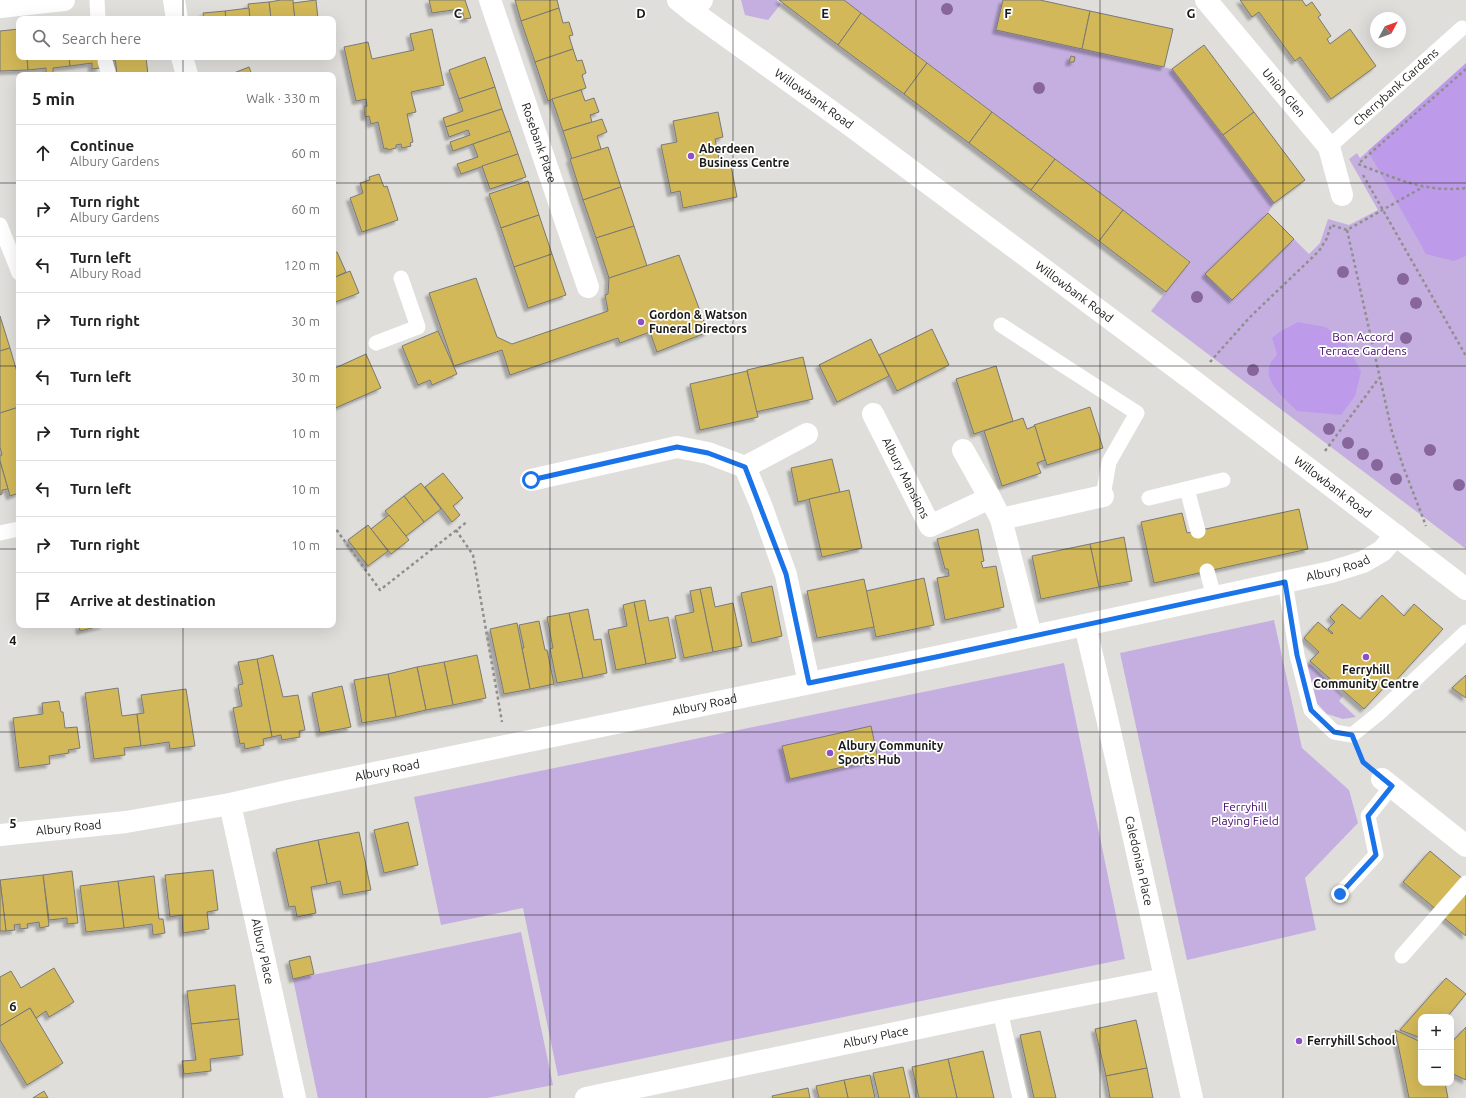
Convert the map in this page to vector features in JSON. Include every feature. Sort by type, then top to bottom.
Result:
[{"type":"street","points":[[0,7],[27,2],[64,0]]},
{"type":"street","points":[[174,0],[177,16]]},
{"type":"street","name":"Rosebank Place","points":[[490,0],[588,287]]},
{"type":"street","name":"Union Glen","points":[[1206,0],[1329,147],[1342,195]]},
{"type":"street","name":"Willowbank Road","points":[[691,4],[1189,377],[1466,589]]},
{"type":"street","points":[[183,60],[186,72]]},
{"type":"street","name":"Albury Mansions","points":[[873,414],[930,526],[990,498]]},
{"type":"street","points":[[745,467],[807,434]]},
{"type":"street","points":[[531,480],[677,447],[708,453],[745,467],[786,574],[809,683]]},
{"type":"street","points":[[963,450],[1001,519],[1031,636]]},
{"type":"street","points":[[1001,519],[1103,496]]},
{"type":"street","name":"Albury Road","points":[[0,835],[126,822],[230,804],[1332,572],[1363,562],[1382,551],[1396,535]]},
{"type":"street","name":"Caledonian Place","points":[[1085,625],[1108,718],[1192,1098]]},
{"type":"street","points":[[1387,783],[1466,846]]},
{"type":"street","name":"Albury Place","points":[[230,804],[296,1098]]},
{"type":"street","name":"Albury Place","points":[[586,1098],[1000,1011],[1165,979]]},
{"type":"lane","points":[[97,0],[98,16]]},
{"type":"lane","name":"Cherrybank Gardens","points":[[1329,147],[1462,28]]},
{"type":"lane","points":[[0,225],[16,265]]},
{"type":"lane","points":[[376,343],[418,327],[400,278]]},
{"type":"lane","points":[[1001,325],[1137,413],[1109,462],[1103,496]]},
{"type":"lane","points":[[1149,498],[1223,480]]},
{"type":"lane","points":[[1187,489],[1198,531]]},
{"type":"lane","points":[[0,533],[16,529]]},
{"type":"lane","points":[[1207,571],[1214,597]]},
{"type":"lane","points":[[1285,582],[1297,655],[1311,710],[1334,732],[1352,735],[1378,714],[1466,632]]},
{"type":"lane","points":[[1340,894],[1376,855],[1368,816],[1387,783]]},
{"type":"lane","points":[[1402,956],[1466,883]]},
{"type":"lane","points":[[1000,1011],[1020,1098]]},
{"type":"path","points":[[1357,164],[1466,69]]},
{"type":"path","points":[[1357,164],[1423,187],[1446,189],[1466,188]]},
{"type":"path","points":[[1357,164],[1466,356]]},
{"type":"path","points":[[1213,358],[1249,318],[1319,251],[1327,238],[1331,225],[1348,230],[1423,187]]},
{"type":"path","points":[[1348,230],[1379,378],[1397,449],[1428,531]]},
{"type":"path","points":[[1311,470],[1379,378]]},
{"type":"path","points":[[336,529],[380,590],[468,521]]},
{"type":"path","points":[[456,530],[473,555],[506,746]]},
{"type":"path","points":[[1352,735],[1363,762],[1387,783]]},
{"type":"green space","points":[[741,0],[777,0],[781,4],[768,20],[745,15]]},
{"type":"green space","name":"Bon Accord Terrace Gardens","points":[[844,0],[1003,0],[996,30],[1172,69],[1274,203],[1268,213],[1206,274],[1231,300],[1294,239],[1309,254],[1320,243],[1328,219],[1349,225],[1378,210],[1349,159],[1357,153],[1360,158],[1466,65],[1466,549],[1151,311],[1190,261]]},
{"type":"green space","name":"Ferryhill Playing Field","points":[[1274,620],[1302,748],[1349,790],[1358,823],[1305,878],[1316,930],[1187,960],[1120,653]]},
{"type":"green space","points":[[1064,663],[1125,959],[558,1076],[523,908],[441,925],[414,797]]},
{"type":"green space","points":[[1310,664],[1343,696],[1339,701],[1356,717],[1343,719],[1327,714],[1313,699],[1306,666]]},
{"type":"green space","points":[[521,932],[553,1085],[487,1098],[318,1098],[293,979]]},
{"type":"shaded area","points":[[1466,63],[1466,256],[1454,261],[1426,254],[1368,151]]},
{"type":"shaded area","points":[[1298,322],[1325,327],[1342,338],[1361,372],[1355,396],[1341,415],[1297,411],[1281,395],[1272,383],[1269,376],[1269,369],[1271,362],[1277,354],[1272,338],[1281,331]]},
{"type":"building","points":[[293,0],[295,16],[271,16],[269,2]]},
{"type":"building","points":[[316,0],[318,16],[295,16],[293,3]]},
{"type":"building","points":[[429,0],[465,0],[471,18],[464,19],[463,13],[460,13],[459,9],[432,13]]},
{"type":"building","points":[[515,0],[557,0],[559,8],[521,21]]},
{"type":"building","points":[[779,0],[844,0],[861,13],[838,45]]},
{"type":"building","points":[[1003,0],[1040,0],[1090,11],[1082,49],[996,30]]},
{"type":"building","points":[[1240,0],[1302,0],[1306,6],[1312,2],[1321,15],[1318,17],[1331,36],[1327,39],[1330,44],[1350,29],[1376,66],[1331,99],[1300,57],[1295,61],[1259,12],[1252,17]]},
{"type":"building","points":[[269,2],[271,16],[250,16],[248,4]]},
{"type":"building","points":[[249,8],[250,16],[226,16],[225,11]]},
{"type":"building","points":[[559,8],[563,23],[569,22],[573,35],[569,36],[573,49],[535,62],[521,21]]},
{"type":"building","points":[[225,11],[226,16],[204,16],[203,13]]},
{"type":"building","points":[[1090,11],[1173,29],[1164,67],[1082,49]]},
{"type":"building","points":[[861,13],[927,63],[904,94],[838,45]]},
{"type":"building","points":[[16,29],[16,60],[27,60],[28,70],[0,71],[0,31]]},
{"type":"building","points":[[432,29],[444,85],[411,92],[416,112],[407,114],[413,142],[410,143],[411,146],[402,148],[401,144],[396,145],[396,148],[388,150],[387,148],[384,149],[378,122],[371,124],[369,116],[365,117],[364,107],[367,106],[366,99],[356,101],[344,47],[368,42],[372,59],[414,50],[410,34]]},
{"type":"building","points":[[1204,45],[1254,112],[1223,135],[1172,69]]},
{"type":"building","points":[[573,49],[577,61],[582,60],[586,73],[582,75],[586,88],[548,101],[535,62]]},
{"type":"building","points":[[1071,56],[1075,57],[1074,62],[1069,62]]},
{"type":"building","points":[[485,57],[495,87],[459,99],[449,70]]},
{"type":"building","points":[[27,60],[69,60],[70,66],[53,68],[53,72],[46,72],[46,68],[28,70]]},
{"type":"building","points":[[69,60],[116,60],[99,62],[100,68],[92,69],[92,63],[70,66]]},
{"type":"building","points":[[115,60],[146,60],[148,72],[117,72]]},
{"type":"building","points":[[927,63],[992,112],[969,143],[904,94]]},
{"type":"building","points":[[249,67],[251,72],[236,72]]},
{"type":"building","points":[[495,87],[502,109],[446,127],[443,118],[463,111],[459,99]]},
{"type":"building","points":[[581,90],[585,101],[594,98],[599,112],[590,115],[592,122],[563,131],[552,99]]},
{"type":"building","points":[[502,109],[510,131],[453,151],[450,142],[470,135],[468,130],[449,137],[446,127]]},
{"type":"building","name":"Aberdeen Business Centre","points":[[718,112],[723,137],[715,139],[721,168],[731,166],[737,197],[683,208],[680,191],[671,193],[661,145],[677,142],[673,121]]},
{"type":"building","points":[[992,112],[1055,159],[1031,190],[969,143]]},
{"type":"building","points":[[1254,112],[1305,180],[1274,203],[1223,135]]},
{"type":"building","points":[[602,119],[607,132],[597,136],[601,149],[572,159],[563,131]]},
{"type":"building","points":[[510,131],[518,154],[461,174],[457,164],[478,157],[473,144]]},
{"type":"building","points":[[608,147],[621,187],[583,200],[570,159]]},
{"type":"building","points":[[518,154],[526,177],[490,189],[482,166]]},
{"type":"building","points":[[1055,159],[1123,210],[1099,241],[1031,190]]},
{"type":"building","points":[[379,174],[384,187],[387,186],[398,220],[362,232],[350,198],[363,193],[360,183],[370,180],[369,177]]},
{"type":"building","points":[[528,181],[539,215],[501,228],[489,194]]},
{"type":"building","points":[[621,187],[634,226],[596,238],[583,200]]},
{"type":"building","points":[[1123,210],[1190,262],[1166,292],[1099,241]]},
{"type":"building","points":[[1268,213],[1294,239],[1232,300],[1205,274]]},
{"type":"building","points":[[539,215],[552,254],[514,267],[501,228]]},
{"type":"building","points":[[634,226],[647,266],[609,278],[596,238]]},
{"type":"building","points":[[336,252],[346,272],[336,277]]},
{"type":"building","points":[[552,254],[566,295],[528,308],[514,267]]},
{"type":"building","name":"Gordon & Watson Funeral Directors","points":[[679,255],[708,332],[657,352],[650,332],[620,343],[618,338],[510,375],[502,350],[454,366],[429,293],[476,278],[497,337],[512,344],[608,311],[605,295],[608,294],[609,278]]},
{"type":"building","points":[[350,271],[359,293],[336,302],[336,277]]},
{"type":"building","points":[[0,316],[10,348],[0,351]]},
{"type":"building","points":[[932,329],[949,365],[897,391],[879,355]]},
{"type":"building","points":[[438,331],[457,374],[432,385],[430,380],[418,385],[402,346]]},
{"type":"building","points":[[871,339],[889,376],[837,402],[819,365]]},
{"type":"building","points":[[10,348],[16,369],[16,408],[0,413],[0,351]]},
{"type":"building","points":[[366,354],[381,388],[336,408],[336,368]]},
{"type":"building","points":[[803,357],[813,399],[756,412],[747,370]]},
{"type":"building","points":[[996,366],[1013,421],[974,434],[956,379]]},
{"type":"building","points":[[747,371],[758,417],[700,430],[690,384]]},
{"type":"building","points":[[1090,407],[1103,448],[1047,465],[1034,425]]},
{"type":"building","points":[[16,408],[16,494],[10,496],[0,461],[0,456],[2,455],[0,447],[0,413]]},
{"type":"building","points":[[1023,418],[1027,429],[1035,426],[1045,460],[1037,463],[1041,473],[1002,486],[984,431]]},
{"type":"building","points":[[832,459],[840,492],[798,502],[791,468]]},
{"type":"building","points":[[0,461],[8,489],[2,490],[2,494],[0,495]]},
{"type":"building","points":[[443,473],[463,498],[453,506],[460,515],[452,522],[425,487]]},
{"type":"building","points":[[421,483],[441,509],[424,522],[404,496]]},
{"type":"building","points":[[849,490],[862,548],[822,557],[809,499]]},
{"type":"building","points":[[404,496],[424,522],[406,536],[385,511]]},
{"type":"building","points":[[1299,509],[1308,549],[1154,583],[1141,522],[1182,513],[1187,533]]},
{"type":"building","points":[[389,515],[409,540],[391,554],[371,529]]},
{"type":"building","points":[[368,525],[388,551],[368,566],[348,540]]},
{"type":"building","points":[[978,529],[984,561],[981,562],[983,568],[996,566],[1004,607],[945,620],[937,578],[949,576],[948,569],[945,569],[937,539]]},
{"type":"building","points":[[1124,537],[1132,581],[1099,587],[1090,544]]},
{"type":"building","points":[[1090,544],[1099,587],[1041,599],[1032,556]]},
{"type":"building","points":[[924,578],[934,625],[876,637],[866,591]]},
{"type":"building","points":[[864,579],[874,627],[817,638],[807,591]]},
{"type":"building","points":[[772,586],[782,636],[752,643],[741,593]]},
{"type":"building","points":[[711,587],[715,607],[733,603],[742,646],[713,652],[700,589]]},
{"type":"building","points":[[700,589],[713,652],[684,658],[675,616],[694,612],[690,591]]},
{"type":"building","name":"Ferryhill Community Centre","points":[[1382,595],[1404,616],[1414,604],[1443,629],[1392,685],[1389,682],[1364,709],[1310,661],[1319,652],[1304,638],[1318,622],[1332,634],[1333,633],[1328,629],[1335,622],[1330,617],[1342,604],[1360,619]]},
{"type":"building","points":[[645,600],[649,621],[668,617],[676,658],[646,664],[634,602]]},
{"type":"building","points":[[634,602],[646,664],[616,670],[608,630],[627,626],[623,605]]},
{"type":"building","points":[[588,609],[594,640],[601,639],[607,673],[583,678],[569,613]]},
{"type":"building","points":[[569,613],[583,678],[557,683],[550,649],[553,648],[547,617]]},
{"type":"building","points":[[539,621],[554,684],[530,689],[519,625]]},
{"type":"building","points":[[517,623],[530,689],[504,694],[490,629]]},
{"type":"building","points":[[80,628],[92,628],[80,631]]},
{"type":"building","points":[[273,655],[283,697],[298,695],[305,730],[299,731],[300,737],[282,740],[281,735],[272,737],[257,659]]},
{"type":"building","points":[[477,655],[486,698],[453,705],[444,662]]},
{"type":"building","points":[[257,659],[272,737],[263,739],[264,745],[245,749],[244,743],[240,744],[233,708],[242,706],[238,685],[243,684],[238,662]]},
{"type":"building","points":[[444,662],[453,705],[426,710],[417,667]]},
{"type":"building","points":[[417,667],[426,710],[396,717],[388,674]]},
{"type":"building","points":[[388,674],[396,717],[362,723],[354,680]]},
{"type":"building","points":[[1466,675],[1466,698],[1452,688]]},
{"type":"building","points":[[342,686],[351,727],[320,733],[312,693]]},
{"type":"building","points":[[118,688],[122,716],[137,714],[141,746],[124,748],[125,755],[94,759],[85,693]]},
{"type":"building","points":[[186,689],[195,746],[170,749],[169,742],[141,746],[137,714],[144,713],[141,695]]},
{"type":"building","points":[[59,701],[61,712],[63,712],[65,728],[77,727],[80,748],[68,750],[69,753],[49,756],[50,764],[19,768],[13,718],[43,714],[42,703]]},
{"type":"building","name":"Albury Community Sports Hub","points":[[871,726],[878,759],[790,779],[782,746]]},
{"type":"building","points":[[408,822],[418,865],[384,873],[374,830]]},
{"type":"building","points":[[359,832],[371,890],[343,895],[340,881],[327,884],[318,840]]},
{"type":"building","points":[[318,840],[327,884],[311,887],[316,913],[297,917],[295,906],[289,907],[276,849]]},
{"type":"building","points":[[1430,851],[1463,879],[1437,910],[1403,882]]},
{"type":"building","points":[[213,870],[218,910],[207,912],[209,929],[183,933],[182,915],[170,917],[165,875]]},
{"type":"building","points":[[72,871],[78,923],[67,924],[67,918],[49,920],[43,875]]},
{"type":"building","points":[[43,875],[49,926],[40,928],[39,922],[27,924],[28,928],[20,929],[20,924],[14,925],[15,930],[6,931],[0,880]]},
{"type":"building","points":[[154,876],[159,919],[163,919],[165,933],[153,935],[152,924],[124,928],[118,881]]},
{"type":"building","points":[[0,880],[6,931],[0,931]]},
{"type":"building","points":[[118,881],[124,928],[86,932],[80,886]]},
{"type":"building","points":[[1466,891],[1466,936],[1444,918]]},
{"type":"building","points":[[310,956],[314,974],[293,979],[289,961]]},
{"type":"building","points":[[54,968],[74,1002],[49,1017],[46,1011],[36,1018],[30,1008],[0,1026],[0,977],[11,971],[21,988]]},
{"type":"building","points":[[1446,978],[1466,994],[1449,1014],[1418,1014],[1418,1037],[1400,1030]]},
{"type":"building","points":[[235,985],[239,1019],[191,1024],[187,991]]},
{"type":"building","points":[[30,1008],[63,1063],[27,1085],[0,1040],[0,1026]]},
{"type":"building","points":[[239,1019],[243,1055],[210,1059],[211,1071],[184,1074],[182,1061],[196,1060],[191,1024]]},
{"type":"building","points":[[1136,1020],[1147,1068],[1106,1076],[1095,1029]]},
{"type":"building","points":[[1466,1027],[1466,1080],[1454,1074],[1454,1040]]},
{"type":"building","points":[[1395,1030],[1418,1041],[1418,1086],[1446,1086],[1448,1098],[1409,1098]]},
{"type":"building","points":[[1040,1031],[1056,1098],[1034,1098],[1020,1035]]},
{"type":"building","points":[[983,1051],[994,1098],[957,1098],[948,1059]]},
{"type":"building","points":[[948,1059],[957,1098],[919,1098],[912,1067]]},
{"type":"building","points":[[903,1067],[910,1098],[879,1098],[873,1073]]},
{"type":"building","points":[[1147,1068],[1153,1098],[1110,1098],[1106,1076]]},
{"type":"building","points":[[870,1075],[875,1098],[848,1098],[844,1080]]},
{"type":"building","points":[[844,1080],[848,1098],[819,1098],[816,1086]]},
{"type":"building","points":[[808,1088],[810,1098],[773,1098],[772,1096]]},
{"type":"building","points":[[44,1091],[48,1098],[33,1098]]},
{"type":"place","name":"Aberdeen Business Centre","points":[[691,156]]},
{"type":"place","name":"Gordon & Watson Funeral Directors","points":[[641,322]]},
{"type":"place","name":"Ferryhill Community Centre","points":[[1366,657]]},
{"type":"place","name":"Albury Community Sports Hub","points":[[830,753]]},
{"type":"place","name":"Ferryhill School","points":[[1299,1041]]},
{"type":"route","points":[[531,480],[677,447],[708,453],[745,467],[761,505],[786,574],[809,683],[1285,582],[1297,655],[1311,710],[1334,732],[1352,735],[1363,762],[1392,786],[1368,816],[1376,855],[1340,894]]}]
